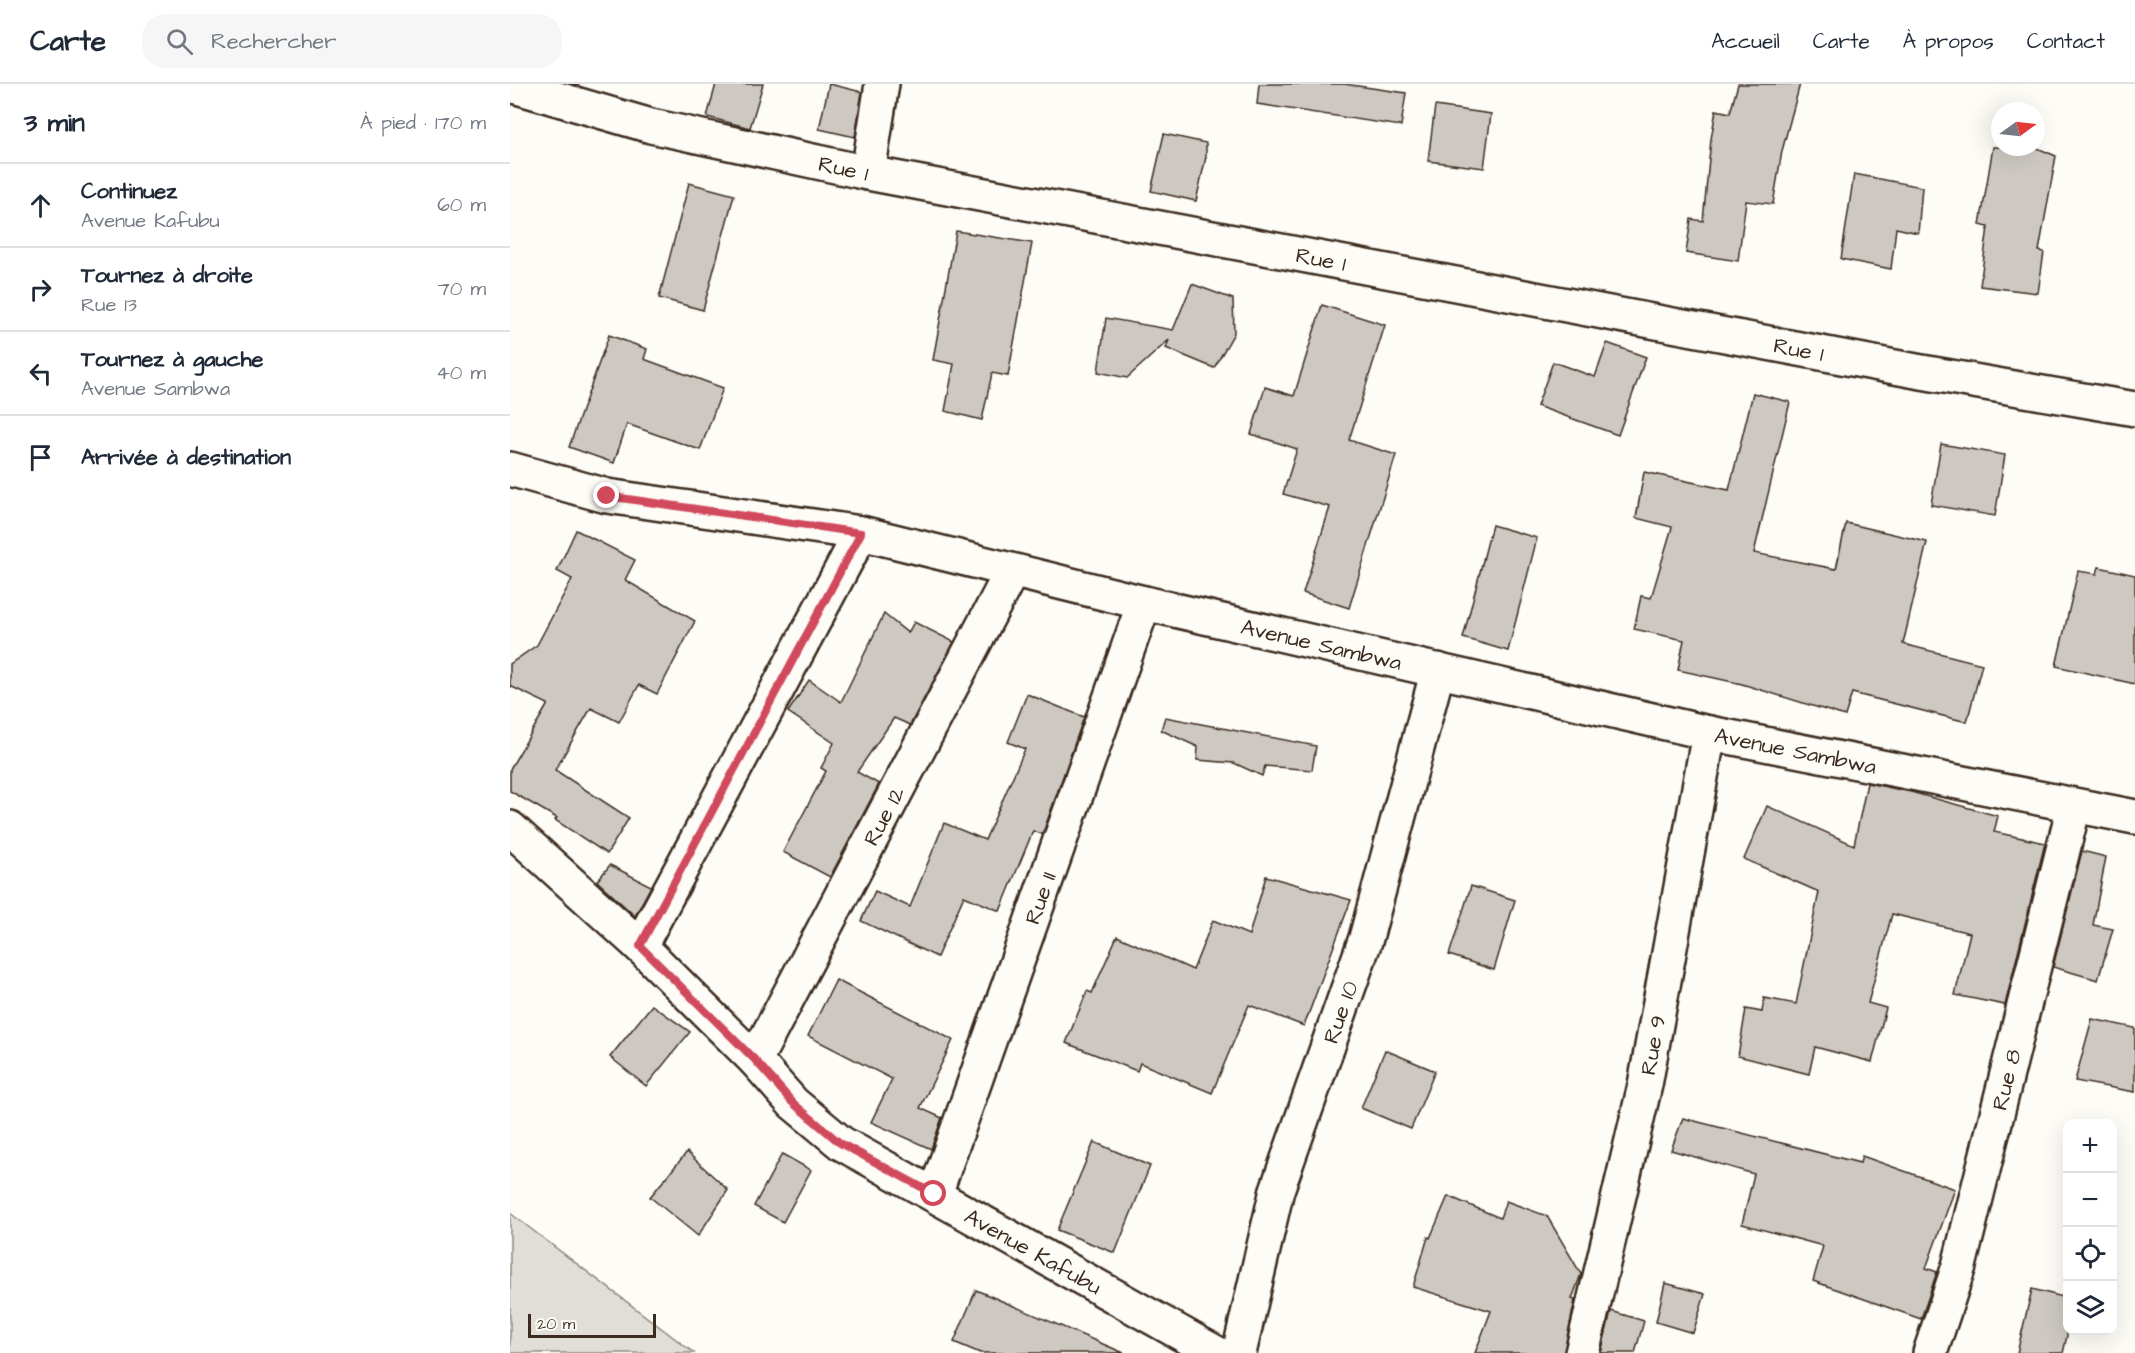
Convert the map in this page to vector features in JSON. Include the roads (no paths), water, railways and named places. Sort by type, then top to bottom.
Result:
[{"type":"street","points":[[868,173],[882,84]]},
{"type":"street","name":"Rue 1","points":[[510,85],[651,126],[868,173],[1916,371],[2135,410]]},
{"type":"street","name":"Avenue Sambwa","points":[[510,469],[607,496],[861,533],[1144,603],[1709,733],[2135,818]]},
{"type":"street","points":[[640,946],[861,533]]},
{"type":"street","name":"Rue 12","points":[[755,1060],[1012,571]]},
{"type":"street","name":"Rue 11","points":[[934,1194],[1144,603]]},
{"type":"street","name":"Rue 10","points":[[1239,1353],[1278,1190],[1366,938],[1438,670]]},
{"type":"street","name":"Rue 9","points":[[1582,1353],[1645,1085],[1709,733]]},
{"type":"street","name":"Rue 8","points":[[1930,1353],[1959,1266],[2074,806]]},
{"type":"street","name":"Avenue Kafubu","points":[[510,828],[640,946],[755,1060],[793,1103],[840,1143],[1216,1353]]}]
